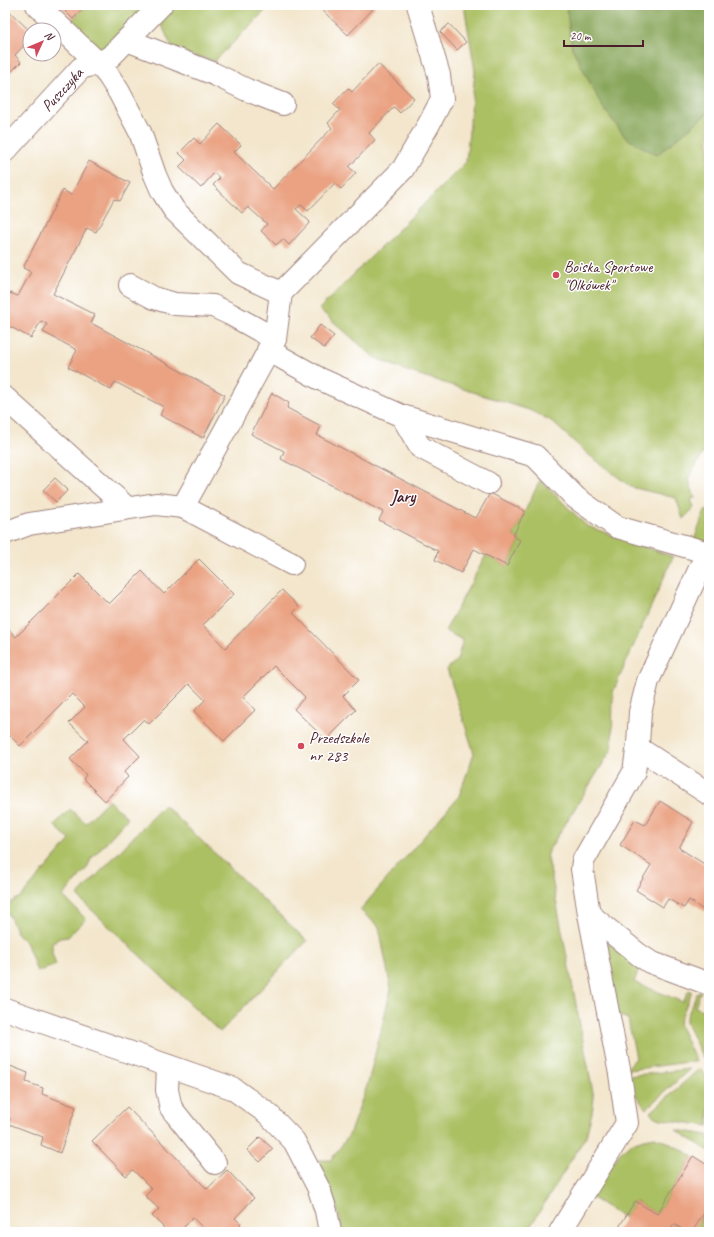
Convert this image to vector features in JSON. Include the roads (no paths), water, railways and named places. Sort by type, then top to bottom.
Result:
[{"type":"street","points":[[37,5],[98,63],[119,92],[140,132],[154,175],[174,210],[238,272],[281,293]]},
{"type":"street","name":"Puszczyka","points":[[5,151],[81,68],[98,63],[110,57],[161,5]]},
{"type":"street","points":[[183,507],[271,344],[281,293],[403,169],[430,124],[442,99],[439,75],[418,5]]},
{"type":"street","points":[[128,40],[212,73],[247,90],[284,104]]},
{"type":"street","points":[[130,285],[154,298],[175,304],[213,306],[230,314],[320,379],[402,416],[535,456],[576,498],[617,527],[708,553],[648,681],[640,712],[638,748],[634,772],[583,861],[582,869],[589,914],[620,1074],[627,1123],[560,1232]]},
{"type":"street","points":[[5,398],[128,508]]},
{"type":"street","points":[[402,416],[420,447],[488,483]]},
{"type":"street","points":[[5,533],[29,524],[156,504],[183,507],[292,564]]},
{"type":"street","points":[[638,748],[709,794]]},
{"type":"street","points":[[589,914],[650,962],[709,984]]},
{"type":"street","points":[[5,1009],[232,1088],[267,1113],[294,1142],[319,1189],[326,1210],[330,1232]]},
{"type":"street","points":[[168,1066],[167,1090],[171,1108],[215,1163]]},
{"type":"place","name":"Boiska Sportowe \"Olkówek\"","points":[[556,275]]},
{"type":"place","name":"Przedszkole nr 283","points":[[301,746]]},
{"type":"district","name":"Jary","points":[[403,496]]}]
